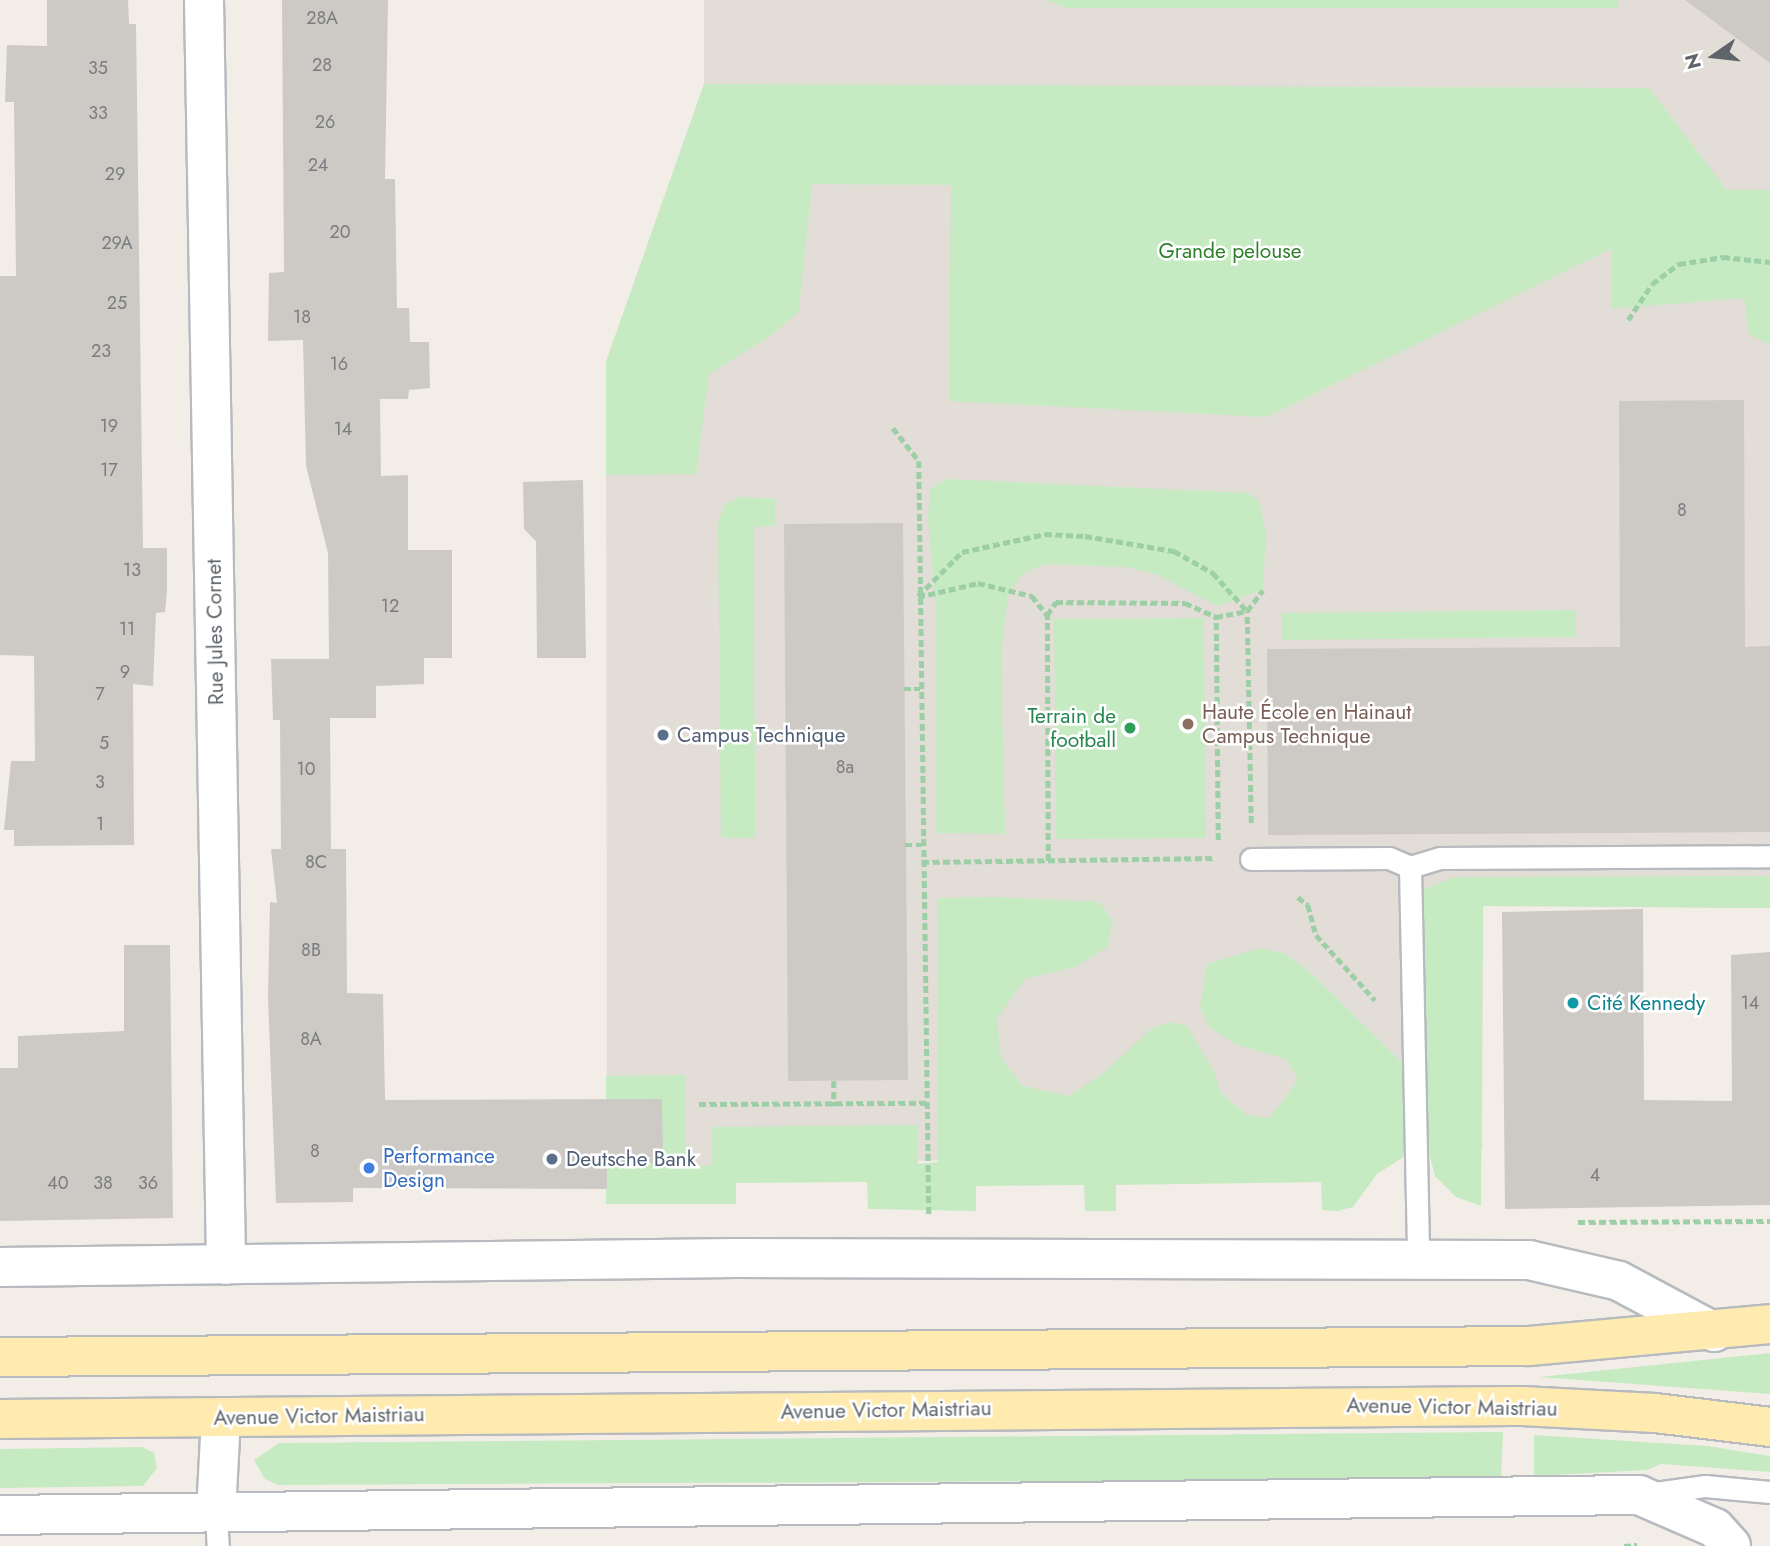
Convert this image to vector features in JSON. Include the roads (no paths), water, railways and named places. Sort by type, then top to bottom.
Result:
[{"type":"main road","points":[[1714,1332],[1770,1307]]},
{"type":"main road","points":[[0,1357],[1393,1349],[1530,1346],[1714,1332],[1770,1324]]},
{"type":"main road","name":"Avenue Victor Maistriau","points":[[0,1419],[1508,1406],[1655,1413],[1770,1427]]},
{"type":"street","name":"Rue Jules Cornet","points":[[204,0],[226,1265]]},
{"type":"street","points":[[0,1267],[735,1258],[929,1261],[1529,1260],[1577,1268],[1619,1281],[1714,1332]]},
{"type":"street","points":[[217,1530],[220,1417]]},
{"type":"street","points":[[0,1515],[217,1530],[1639,1495],[1715,1528],[1731,1546]]},
{"type":"lane","points":[[1251,859],[1389,858],[1410,867],[1440,858],[1770,856]]},
{"type":"lane","points":[[1410,867],[1418,1260]]},
{"type":"lane","points":[[1639,1495],[1705,1486],[1770,1492]]},
{"type":"place","name":"Haute École en Hainaut Campus Technique","points":[[1188,724]]},
{"type":"place","name":"Terrain de football","points":[[1130,728]]},
{"type":"place","name":"Campus Technique","points":[[663,735]]},
{"type":"place","name":"Cité Kennedy","points":[[1573,1003]]},
{"type":"place","name":"Deutsche Bank","points":[[552,1159]]},
{"type":"place","name":"Performance Design","points":[[369,1168]]},
{"type":"park label","name":"Grande pelouse","points":[[1230,251]]}]
